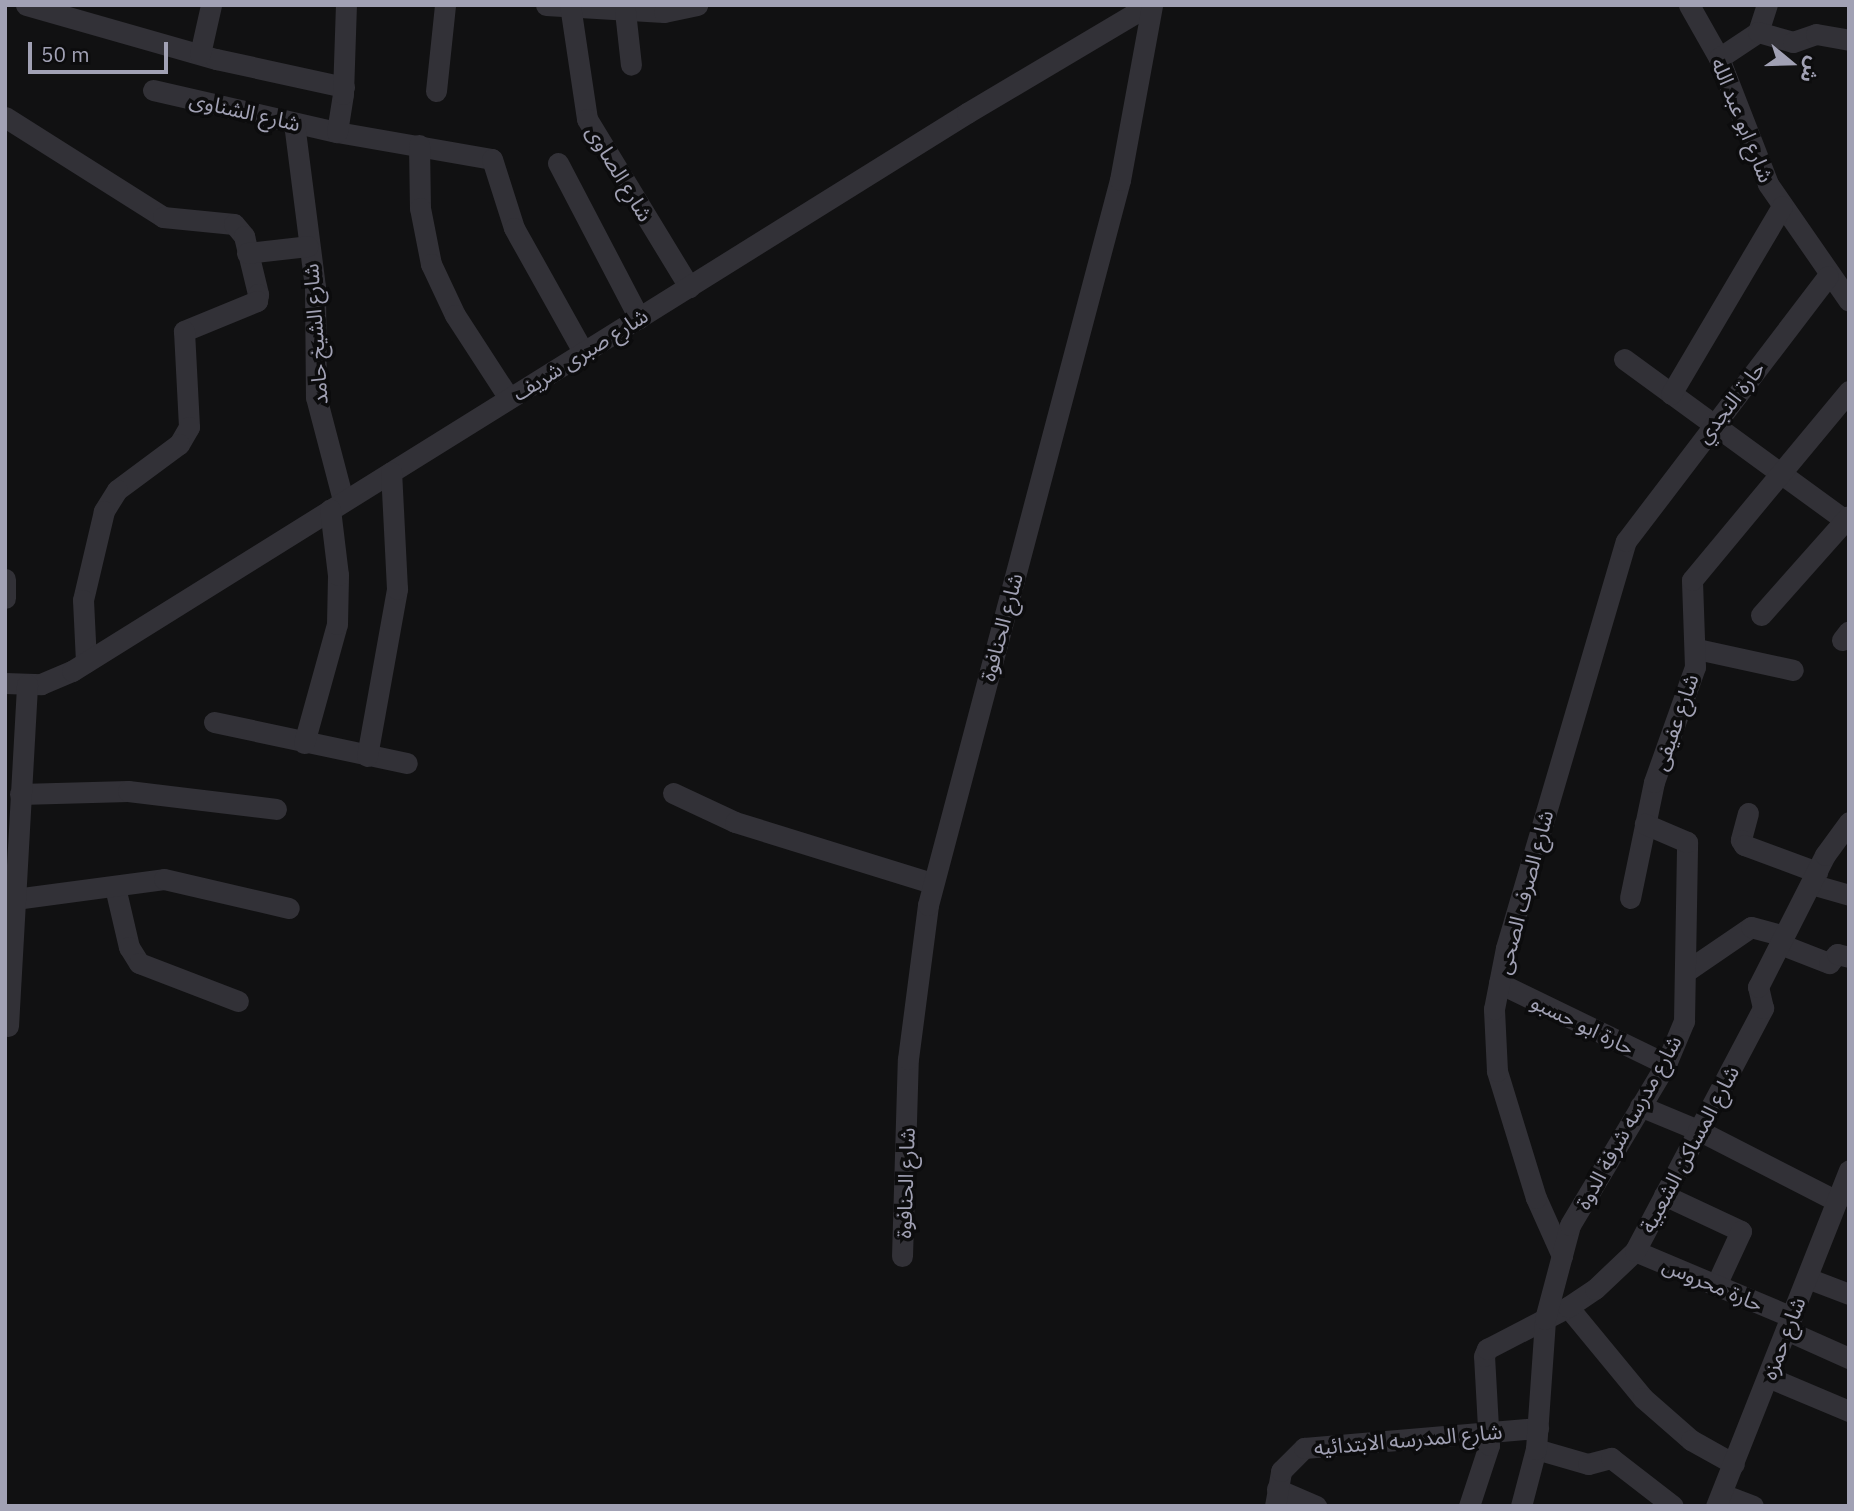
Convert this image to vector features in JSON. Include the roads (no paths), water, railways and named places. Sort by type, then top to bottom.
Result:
[{"type":"street","points":[[26,5],[200,54],[344,87]]},
{"type":"street","points":[[200,54],[211,5]]},
{"type":"street","points":[[337,132],[344,87],[346,5]]},
{"type":"street","points":[[436,92],[445,5]]},
{"type":"street","points":[[546,5],[625,11],[697,5]]},
{"type":"street","name":"شارع صبرى شريف","points":[[5,682],[27,685],[53,680],[86,662],[509,398],[1151,5]]},
{"type":"street","name":"شارع الحنافوة","points":[[902,1256],[908,1059],[932,883],[1117,192],[1151,5]]},
{"type":"street","name":"شارع ابو عبد الله","points":[[1689,5],[1718,58],[1745,134],[1783,206],[1828,276],[1849,302]]},
{"type":"street","points":[[1718,58],[1758,33],[1767,5]]},
{"type":"street","name":"شارع الصاوى","points":[[570,7],[587,119],[689,287]]},
{"type":"street","points":[[625,11],[631,65]]},
{"type":"street","points":[[1758,33],[1793,42],[1816,34],[1849,40]]},
{"type":"street","name":"شارع الشناوى","points":[[153,90],[337,132],[488,157],[496,164],[514,228],[584,353]]},
{"type":"street","points":[[5,117],[154,212],[173,219],[234,224],[244,236],[257,301],[191,326],[183,334],[189,427],[179,444],[117,490],[104,511],[86,578],[86,662]]},
{"type":"street","name":"شارع الشيخ حامد","points":[[294,123],[316,302],[316,397],[336,505],[338,575],[337,624],[304,743]]},
{"type":"street","points":[[419,145],[420,208],[431,264],[455,315],[509,398]]},
{"type":"street","points":[[558,163],[639,318]]},
{"type":"street","points":[[1671,394],[1783,206]]},
{"type":"street","points":[[247,253],[309,246]]},
{"type":"street","name":"حارة النجدي","points":[[1632,529],[1828,276]]},
{"type":"street","points":[[1624,359],[1779,474],[1847,520],[1761,615]]},
{"type":"street","name":"شارع عفيفى","points":[[1630,898],[1645,824],[1697,649],[1692,580],[1849,391]]},
{"type":"street","points":[[367,756],[397,589],[391,472]]},
{"type":"street","name":"شارع الصرف الصحى","points":[[1562,1256],[1536,1198],[1523,1143],[1503,1097],[1494,1040],[1499,983],[1616,570],[1632,529]]},
{"type":"street","points":[[5,579],[5,598]]},
{"type":"street","points":[[1697,649],[1793,670]]},
{"type":"street","points":[[8,1026],[15,899],[11,870],[15,795],[27,685]]},
{"type":"street","points":[[214,722],[407,764]]},
{"type":"street","points":[[15,795],[128,791],[276,808]]},
{"type":"street","points":[[673,793],[735,822],[932,883]]},
{"type":"street","points":[[1748,813],[1741,840],[1744,845],[1849,895]]},
{"type":"street","name":"شارع المساكن الشعبية","points":[[1488,1432],[1484,1356],[1488,1349],[1568,1307],[1595,1289],[1635,1251],[1762,1008],[1758,987],[1814,878],[1849,822]]},
{"type":"street","name":"شارع مدرسه شرفة الدوة","points":[[1521,1506],[1537,1439],[1545,1319],[1570,1225],[1666,1064],[1684,1021],[1688,970],[1687,842],[1645,824]]},
{"type":"street","points":[[15,899],[163,879],[289,908]]},
{"type":"street","points":[[115,887],[130,947],[139,963],[238,1001]]},
{"type":"street","points":[[1688,970],[1751,927],[1829,963],[1837,954],[1849,957]]},
{"type":"street","name":"حارة ابو حسبو","points":[[1499,983],[1666,1064]]},
{"type":"street","points":[[1640,1106],[1698,1130],[1837,1201]]},
{"type":"street","name":"شارع حمزه","points":[[1719,1500],[1849,1170]]},
{"type":"street","points":[[1664,1195],[1741,1231],[1716,1285]]},
{"type":"street","name":"حارة محروس","points":[[1635,1251],[1716,1285],[1849,1358]]},
{"type":"street","points":[[1807,1278],[1849,1294]]},
{"type":"street","points":[[1568,1307],[1643,1398],[1691,1440],[1734,1464]]},
{"type":"street","points":[[1768,1377],[1849,1411]]},
{"type":"street","points":[[1469,1506],[1484,1471],[1488,1432]]},
{"type":"street","name":"شارع المدرسه الابتدائيه","points":[[1276,1497],[1286,1461],[1304,1448],[1488,1432],[1537,1439]]},
{"type":"street","points":[[1537,1439],[1588,1464],[1611,1458],[1673,1506]]},
{"type":"street","points":[[1276,1497],[1316,1506]]},
{"type":"street","points":[[1719,1500],[1753,1506]]}]
